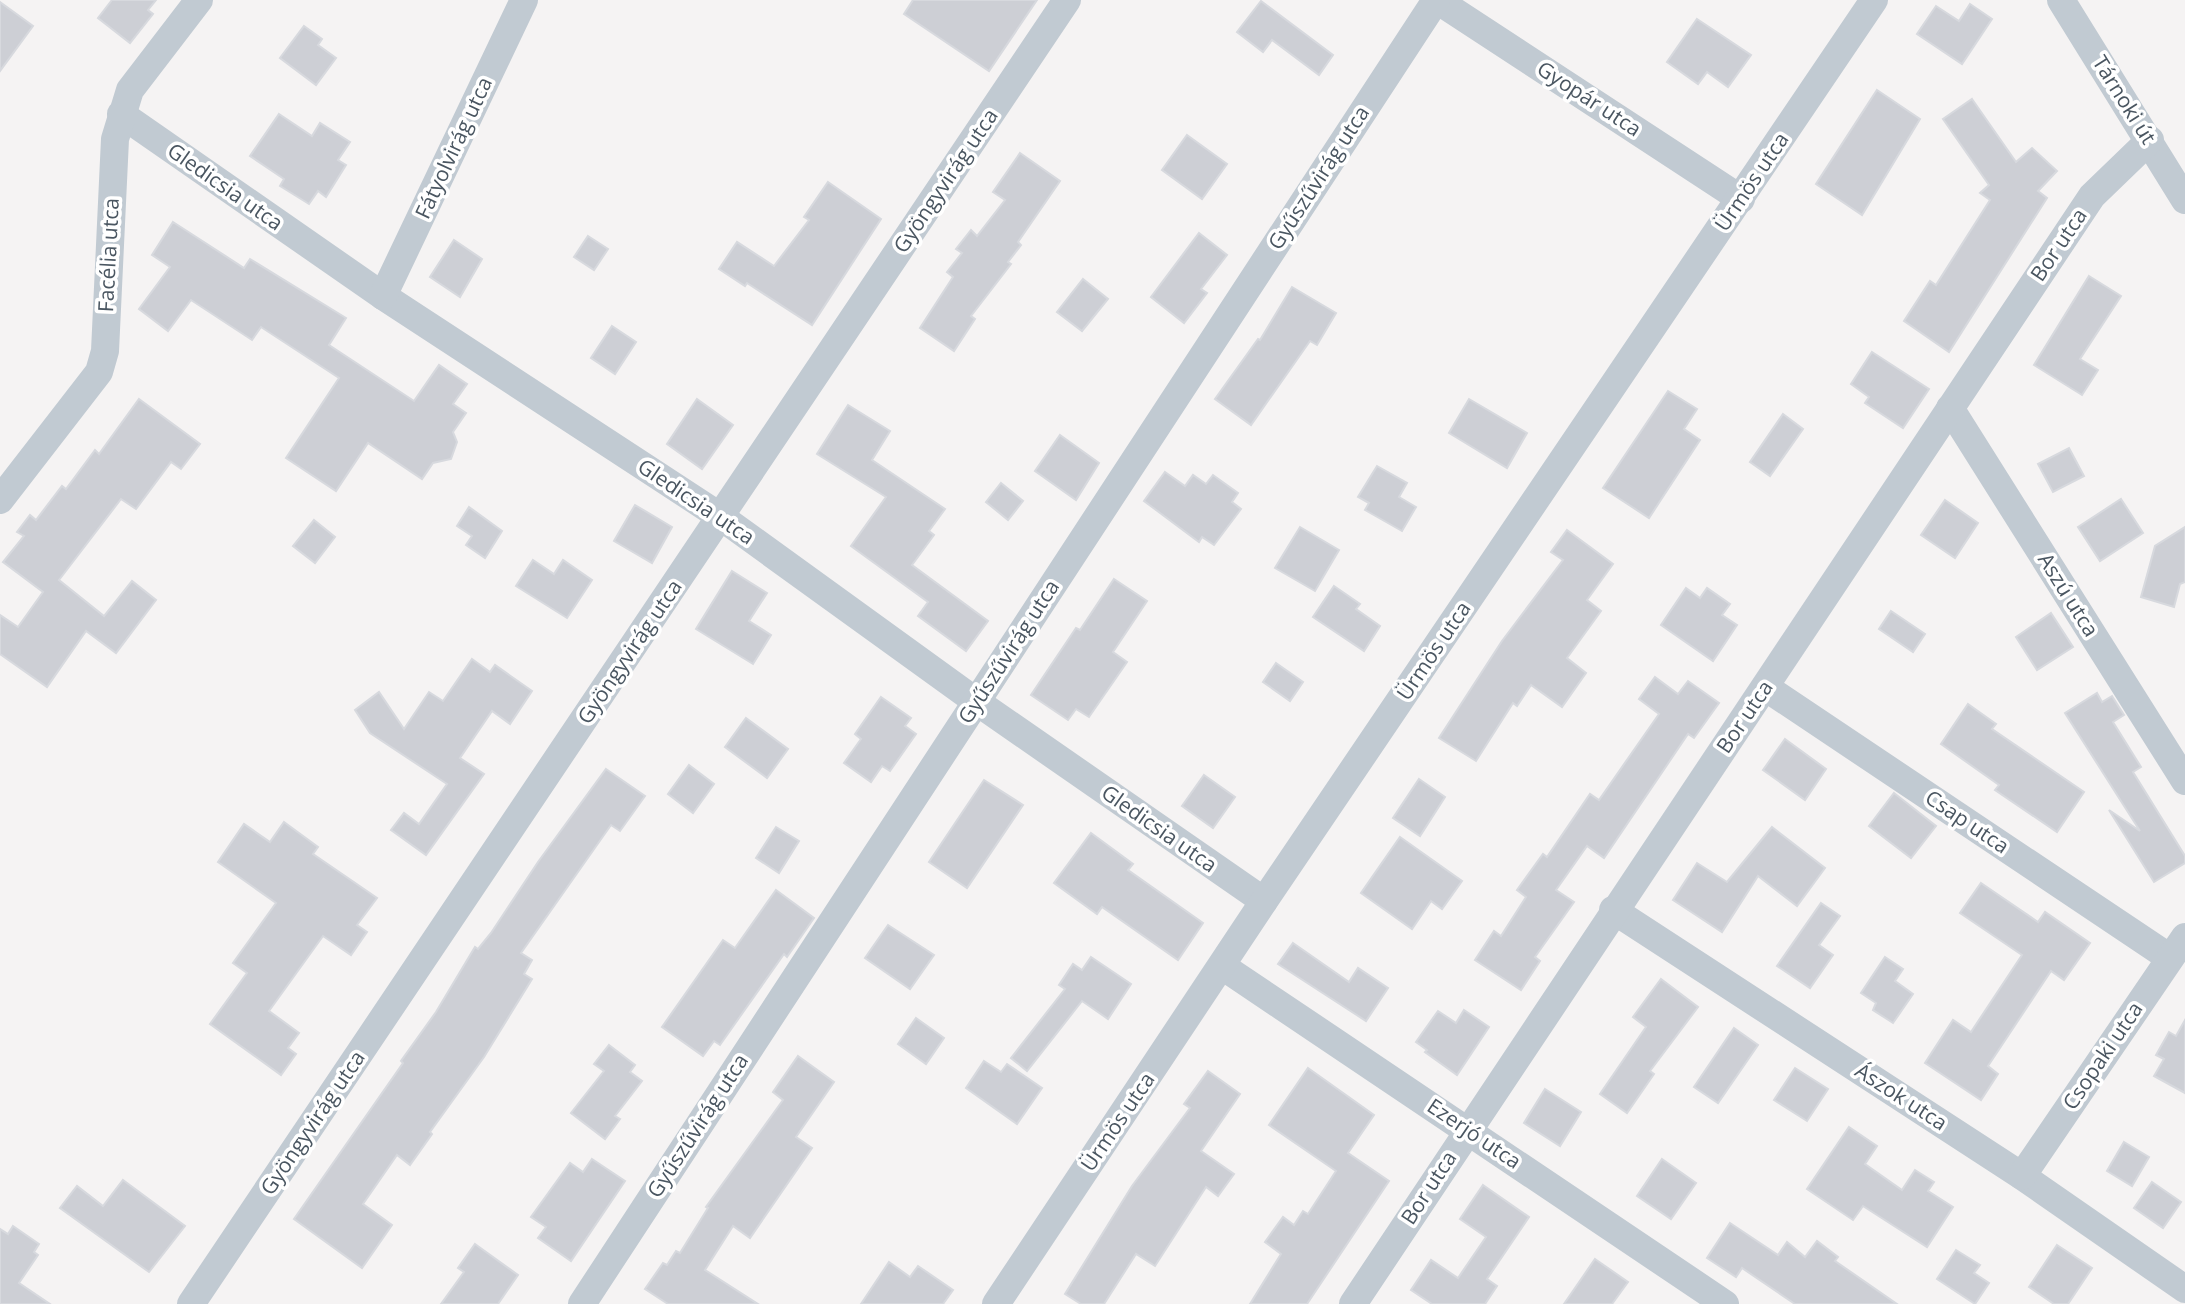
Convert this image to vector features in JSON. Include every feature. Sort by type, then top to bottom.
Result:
[{"type":"street","name":"Facélia utca","points":[[0,500],[99,373],[105,351],[115,139],[121,114],[130,90],[199,0]]},
{"type":"street","name":"Fátyolvirág utca","points":[[383,296],[524,0]]},
{"type":"street","name":"Gyöngyvirág utca","points":[[191,1304],[1067,0]]},
{"type":"street","name":"Gyopár utca","points":[[1436,0],[1741,199]]},
{"type":"street","name":"Gyűszűvirág utca","points":[[582,1304],[1436,0]]},
{"type":"street","name":"Ürmös utca","points":[[996,1304],[1264,901],[1874,0]]},
{"type":"street","name":"Tárnoki út","points":[[2061,0],[2185,200]]},
{"type":"street","name":"Gledicsia utca","points":[[121,114],[383,296],[721,517],[977,702],[1264,901]]},
{"type":"street","name":"Bor utca","points":[[1353,1304],[1467,1129],[2092,196],[2150,141]]},
{"type":"street","name":"Aszú utca","points":[[1950,408],[2185,781]]},
{"type":"street","name":"Csap utca","points":[[1765,687],[2177,948]]},
{"type":"street","name":"Ászok utca","points":[[1614,910],[2022,1176],[2185,1289]]},
{"type":"street","name":"Csopaki utca","points":[[2022,1176],[2177,948]]},
{"type":"street","name":"Ezerjó utca","points":[[1222,966],[1725,1304]]},
{"type":"building","points":[[112,0],[156,0],[148,10],[153,14],[130,43],[98,18]]},
{"type":"building","points":[[913,0],[1037,0],[989,71],[904,14]]},
{"type":"building","points":[[1261,1],[1333,55],[1319,75],[1272,40],[1263,52],[1237,32]]},
{"type":"building","points":[[0,2],[33,26],[0,71]]},
{"type":"building","points":[[1970,4],[1992,19],[1962,64],[1917,34],[1936,6],[1959,21]]},
{"type":"building","points":[[1697,19],[1751,55],[1728,87],[1707,72],[1698,84],[1667,62]]},
{"type":"building","points":[[304,26],[322,39],[318,45],[336,58],[316,85],[280,58]]},
{"type":"building","points":[[1877,90],[1920,119],[1862,215],[1816,184]]},
{"type":"building","points":[[1972,99],[2016,162],[2032,148],[2057,171],[2038,191],[2047,198],[1949,352],[1904,321],[1930,281],[1936,285],[1990,200],[1980,193],[1989,185],[1943,119]]},
{"type":"building","points":[[279,114],[312,136],[320,123],[350,142],[338,160],[346,165],[326,197],[318,191],[309,204],[280,186],[284,179],[250,156]]},
{"type":"building","points":[[1187,135],[1227,164],[1202,199],[1162,170]]},
{"type":"building","points":[[1020,153],[1060,181],[1018,242],[1021,245],[1008,262],[1011,264],[971,316],[975,319],[954,351],[920,328],[953,277],[947,272],[962,253],[956,249],[971,230],[977,236],[1005,200],[993,192]]},
{"type":"building","points":[[828,182],[881,219],[812,325],[747,283],[745,286],[719,269],[737,242],[774,266],[809,220],[804,217]]},
{"type":"building","points":[[173,222],[244,268],[250,259],[346,318],[329,345],[414,401],[439,365],[467,384],[453,404],[466,413],[453,432],[457,442],[451,459],[433,463],[422,479],[368,443],[336,491],[286,458],[339,378],[261,327],[252,340],[191,300],[168,331],[139,309],[170,267],[152,255]]},
{"type":"building","points":[[1199,233],[1227,255],[1201,289],[1207,293],[1184,323],[1151,297]]},
{"type":"building","points":[[588,236],[608,249],[594,270],[574,257]]},
{"type":"building","points":[[454,240],[482,259],[460,297],[430,277]]},
{"type":"building","points":[[2089,276],[2121,296],[2080,359],[2098,370],[2082,395],[2034,365]]},
{"type":"building","points":[[1083,279],[1108,299],[1082,331],[1057,312]]},
{"type":"building","points":[[1292,287],[1336,313],[1317,345],[1310,341],[1251,425],[1215,399],[1258,339],[1260,340]]},
{"type":"building","points":[[612,326],[636,342],[615,374],[591,358]]},
{"type":"building","points":[[1872,352],[1929,389],[1903,428],[1865,403],[1869,397],[1851,384]]},
{"type":"building","points":[[1668,391],[1697,409],[1684,429],[1700,440],[1649,518],[1603,488]]},
{"type":"building","points":[[139,399],[200,444],[181,469],[171,462],[136,509],[121,499],[59,580],[104,616],[132,581],[156,600],[116,653],[86,631],[47,687],[0,654],[0,615],[18,627],[43,592],[3,562],[24,536],[17,532],[30,515],[36,520],[62,486],[66,489],[95,450],[99,454]]},
{"type":"building","points":[[697,399],[733,425],[702,469],[667,444]]},
{"type":"building","points":[[1469,399],[1527,433],[1507,468],[1449,433]]},
{"type":"building","points":[[848,405],[890,431],[872,460],[945,509],[929,531],[934,535],[912,565],[988,621],[966,651],[918,616],[928,602],[851,546],[886,497],[817,454]]},
{"type":"building","points":[[1783,414],[1803,429],[1770,476],[1750,462]]},
{"type":"building","points":[[1060,435],[1099,463],[1076,500],[1035,471]]},
{"type":"building","points":[[2069,448],[2084,476],[2053,492],[2038,464]]},
{"type":"building","points":[[1377,466],[1407,483],[1399,497],[1416,507],[1402,531],[1365,510],[1369,503],[1358,497]]},
{"type":"building","points":[[1165,472],[1185,486],[1193,475],[1206,484],[1213,475],[1238,493],[1232,502],[1241,509],[1214,545],[1202,537],[1199,542],[1144,501]]},
{"type":"building","points":[[1001,483],[1023,501],[1008,520],[986,502]]},
{"type":"building","points":[[2121,499],[2143,533],[2100,561],[2078,527]]},
{"type":"building","points":[[1945,500],[1978,523],[1955,558],[1921,535]]},
{"type":"building","points":[[635,505],[672,527],[652,563],[614,541]]},
{"type":"building","points":[[469,507],[502,531],[485,558],[466,545],[472,536],[457,526]]},
{"type":"building","points":[[314,520],[335,537],[315,563],[293,546]]},
{"type":"building","points":[[1300,527],[1339,550],[1315,591],[1275,568]]},
{"type":"building","points":[[2185,527],[2185,582],[2180,584],[2174,607],[2141,597],[2155,546]]},
{"type":"building","points":[[1567,530],[1613,564],[1587,600],[1601,611],[1567,658],[1586,673],[1562,707],[1531,685],[1517,706],[1513,703],[1476,761],[1439,738],[1502,641],[1563,560],[1551,552]]},
{"type":"building","points":[[533,560],[554,574],[563,560],[592,580],[567,618],[516,586]]},
{"type":"building","points":[[732,571],[767,593],[749,621],[771,635],[753,664],[696,629]]},
{"type":"building","points":[[1114,579],[1147,601],[1113,652],[1127,662],[1089,717],[1076,709],[1068,720],[1031,695],[1076,628],[1080,630]]},
{"type":"building","points":[[1334,586],[1360,604],[1356,609],[1380,626],[1364,651],[1313,617]]},
{"type":"building","points":[[1686,588],[1700,598],[1707,588],[1730,604],[1722,615],[1737,625],[1713,661],[1661,625]]},
{"type":"building","points":[[1891,611],[1925,634],[1913,652],[1879,629]]},
{"type":"building","points":[[2051,613],[2073,647],[2037,670],[2016,637]]},
{"type":"building","points":[[472,659],[490,672],[495,665],[532,691],[510,724],[492,711],[460,758],[484,774],[426,855],[391,830],[404,813],[419,824],[447,784],[370,733],[355,710],[379,692],[404,729],[429,692],[443,701]]},
{"type":"building","points":[[1276,663],[1303,682],[1290,701],[1263,682]]},
{"type":"building","points":[[1655,677],[1678,694],[1688,681],[1719,703],[1694,738],[1688,734],[1604,858],[1587,846],[1556,890],[1574,902],[1535,957],[1540,961],[1521,990],[1475,960],[1494,931],[1501,936],[1526,897],[1517,890],[1543,854],[1547,857],[1590,794],[1599,800],[1659,714],[1639,699]]},
{"type":"building","points":[[2097,693],[2102,702],[2112,696],[2124,715],[2113,722],[2141,767],[2133,772],[2185,856],[2185,863],[2154,882],[2109,810],[2140,831],[2065,713]]},
{"type":"building","points":[[881,697],[911,718],[905,726],[916,734],[890,771],[882,766],[871,782],[844,763],[861,739],[855,734]]},
{"type":"building","points":[[1968,704],[1996,724],[1992,729],[2084,792],[2057,832],[1995,790],[1999,785],[1941,744]]},
{"type":"building","points":[[746,718],[788,749],[767,778],[725,747]]},
{"type":"building","points":[[1785,739],[1826,769],[1805,800],[1763,770]]},
{"type":"building","points":[[689,765],[714,784],[693,813],[668,794]]},
{"type":"building","points":[[606,769],[645,796],[620,831],[611,825],[521,953],[532,960],[524,974],[532,979],[484,1057],[430,1132],[432,1134],[410,1165],[397,1155],[363,1204],[392,1225],[362,1268],[294,1219],[403,1063],[401,1061],[436,1012],[475,947],[478,949],[491,933],[538,862]]},
{"type":"building","points":[[1204,775],[1235,797],[1213,828],[1182,806]]},
{"type":"building","points":[[1419,779],[1445,797],[1420,836],[1393,818]]},
{"type":"building","points":[[984,780],[1023,805],[967,888],[929,862]]},
{"type":"building","points":[[1894,793],[1936,826],[1911,858],[1869,826]]},
{"type":"building","points":[[284,822],[318,847],[313,854],[377,898],[357,925],[367,932],[351,955],[323,936],[269,1011],[299,1033],[288,1048],[296,1054],[281,1075],[210,1024],[247,973],[233,963],[276,903],[218,862],[244,824],[270,842]]},
{"type":"building","points":[[776,827],[799,841],[779,873],[756,858]]},
{"type":"building","points":[[1772,827],[1825,868],[1797,906],[1758,876],[1722,932],[1673,900],[1697,863],[1727,882]]},
{"type":"building","points":[[1091,833],[1133,864],[1128,870],[1203,923],[1178,960],[1102,907],[1097,914],[1054,883]]},
{"type":"building","points":[[1400,837],[1462,881],[1442,909],[1431,901],[1412,929],[1361,893]]},
{"type":"building","points":[[1981,883],[2038,922],[2045,912],[2090,943],[2064,980],[2051,971],[1988,1066],[1998,1074],[1981,1100],[1925,1063],[1953,1020],[1971,1032],[2022,955],[1960,913]]},
{"type":"building","points":[[776,890],[814,918],[787,957],[784,954],[720,1045],[714,1041],[703,1056],[662,1027],[723,940],[735,948]]},
{"type":"building","points":[[1821,903],[1840,916],[1819,945],[1833,955],[1810,988],[1777,966]]},
{"type":"building","points":[[888,925],[934,955],[910,989],[865,958]]},
{"type":"building","points":[[1293,943],[1349,982],[1358,968],[1388,988],[1366,1021],[1278,964]]},
{"type":"building","points":[[1091,957],[1131,984],[1108,1019],[1082,1001],[1027,1071],[1011,1058],[1065,989],[1059,985],[1073,964],[1082,970]]},
{"type":"building","points":[[1885,957],[1903,969],[1895,981],[1913,994],[1893,1023],[1873,1010],[1876,1003],[1861,993]]},
{"type":"building","points":[[1661,979],[1698,1007],[1650,1071],[1654,1074],[1627,1113],[1600,1094],[1646,1027],[1633,1017]]},
{"type":"building","points":[[1464,1010],[1489,1027],[1457,1075],[1425,1052],[1427,1050],[1416,1042],[1438,1011],[1456,1023]]},
{"type":"building","points":[[916,1018],[944,1038],[926,1064],[898,1044]]},
{"type":"building","points":[[2185,1020],[2185,1093],[2154,1076],[2164,1059],[2156,1055],[2169,1032],[2176,1036]]},
{"type":"building","points":[[1734,1028],[1758,1045],[1718,1103],[1694,1087]]},
{"type":"building","points":[[609,1045],[635,1065],[630,1072],[642,1081],[615,1116],[620,1119],[605,1139],[571,1113],[604,1071],[594,1064]]},
{"type":"building","points":[[798,1056],[834,1082],[796,1137],[812,1148],[750,1238],[733,1226],[705,1270],[758,1304],[668,1304],[645,1289],[663,1263],[667,1265],[676,1251],[680,1253],[708,1208],[706,1207],[783,1100],[773,1092]]},
{"type":"building","points":[[984,1061],[1001,1072],[1007,1064],[1042,1088],[1017,1124],[966,1088]]},
{"type":"building","points":[[1308,1068],[1374,1115],[1348,1153],[1389,1181],[1307,1304],[1250,1304],[1281,1254],[1265,1242],[1283,1217],[1294,1225],[1303,1211],[1308,1214],[1336,1171],[1269,1125]]},
{"type":"building","points":[[1795,1068],[1828,1089],[1807,1121],[1774,1100]]},
{"type":"building","points":[[1208,1071],[1240,1094],[1201,1151],[1234,1174],[1218,1196],[1206,1187],[1155,1266],[1136,1254],[1104,1304],[1081,1304],[1065,1294],[1132,1186],[1190,1108],[1184,1104]]},
{"type":"building","points":[[1545,1089],[1581,1112],[1560,1146],[1524,1123]]},
{"type":"building","points":[[1849,1127],[1877,1146],[1865,1164],[1902,1190],[1915,1170],[1934,1182],[1928,1191],[1953,1207],[1927,1247],[1863,1206],[1853,1220],[1807,1189]]},
{"type":"building","points":[[2124,1142],[2149,1157],[2132,1186],[2107,1171]]},
{"type":"building","points":[[592,1159],[625,1181],[571,1261],[538,1238],[546,1227],[531,1217],[570,1163],[583,1172]]},
{"type":"building","points":[[1662,1159],[1696,1183],[1671,1219],[1637,1196]]},
{"type":"building","points":[[123,1180],[185,1226],[149,1272],[60,1208],[77,1186],[103,1206]]},
{"type":"building","points":[[2152,1182],[2181,1202],[2163,1228],[2134,1208]]},
{"type":"building","points":[[1483,1185],[1529,1217],[1487,1279],[1497,1286],[1485,1304],[1432,1304],[1411,1290],[1431,1260],[1458,1278],[1486,1237],[1460,1219]]},
{"type":"building","points":[[1730,1223],[1778,1255],[1787,1242],[1805,1257],[1817,1241],[1838,1257],[1835,1261],[1897,1304],[1795,1304],[1742,1268],[1736,1277],[1707,1258]]},
{"type":"building","points":[[13,1226],[39,1244],[34,1252],[38,1255],[19,1283],[50,1304],[0,1304],[0,1229],[8,1234]]},
{"type":"building","points":[[475,1244],[518,1275],[498,1304],[441,1304],[464,1272],[458,1268]]},
{"type":"building","points":[[2057,1245],[2092,1268],[2068,1304],[2054,1304],[2029,1287]]},
{"type":"building","points":[[1956,1250],[1980,1265],[1974,1273],[1989,1283],[1975,1304],[1937,1279]]},
{"type":"building","points":[[1595,1259],[1628,1282],[1612,1304],[1564,1304]]},
{"type":"building","points":[[889,1262],[910,1277],[918,1266],[953,1290],[943,1304],[861,1304]]}]
